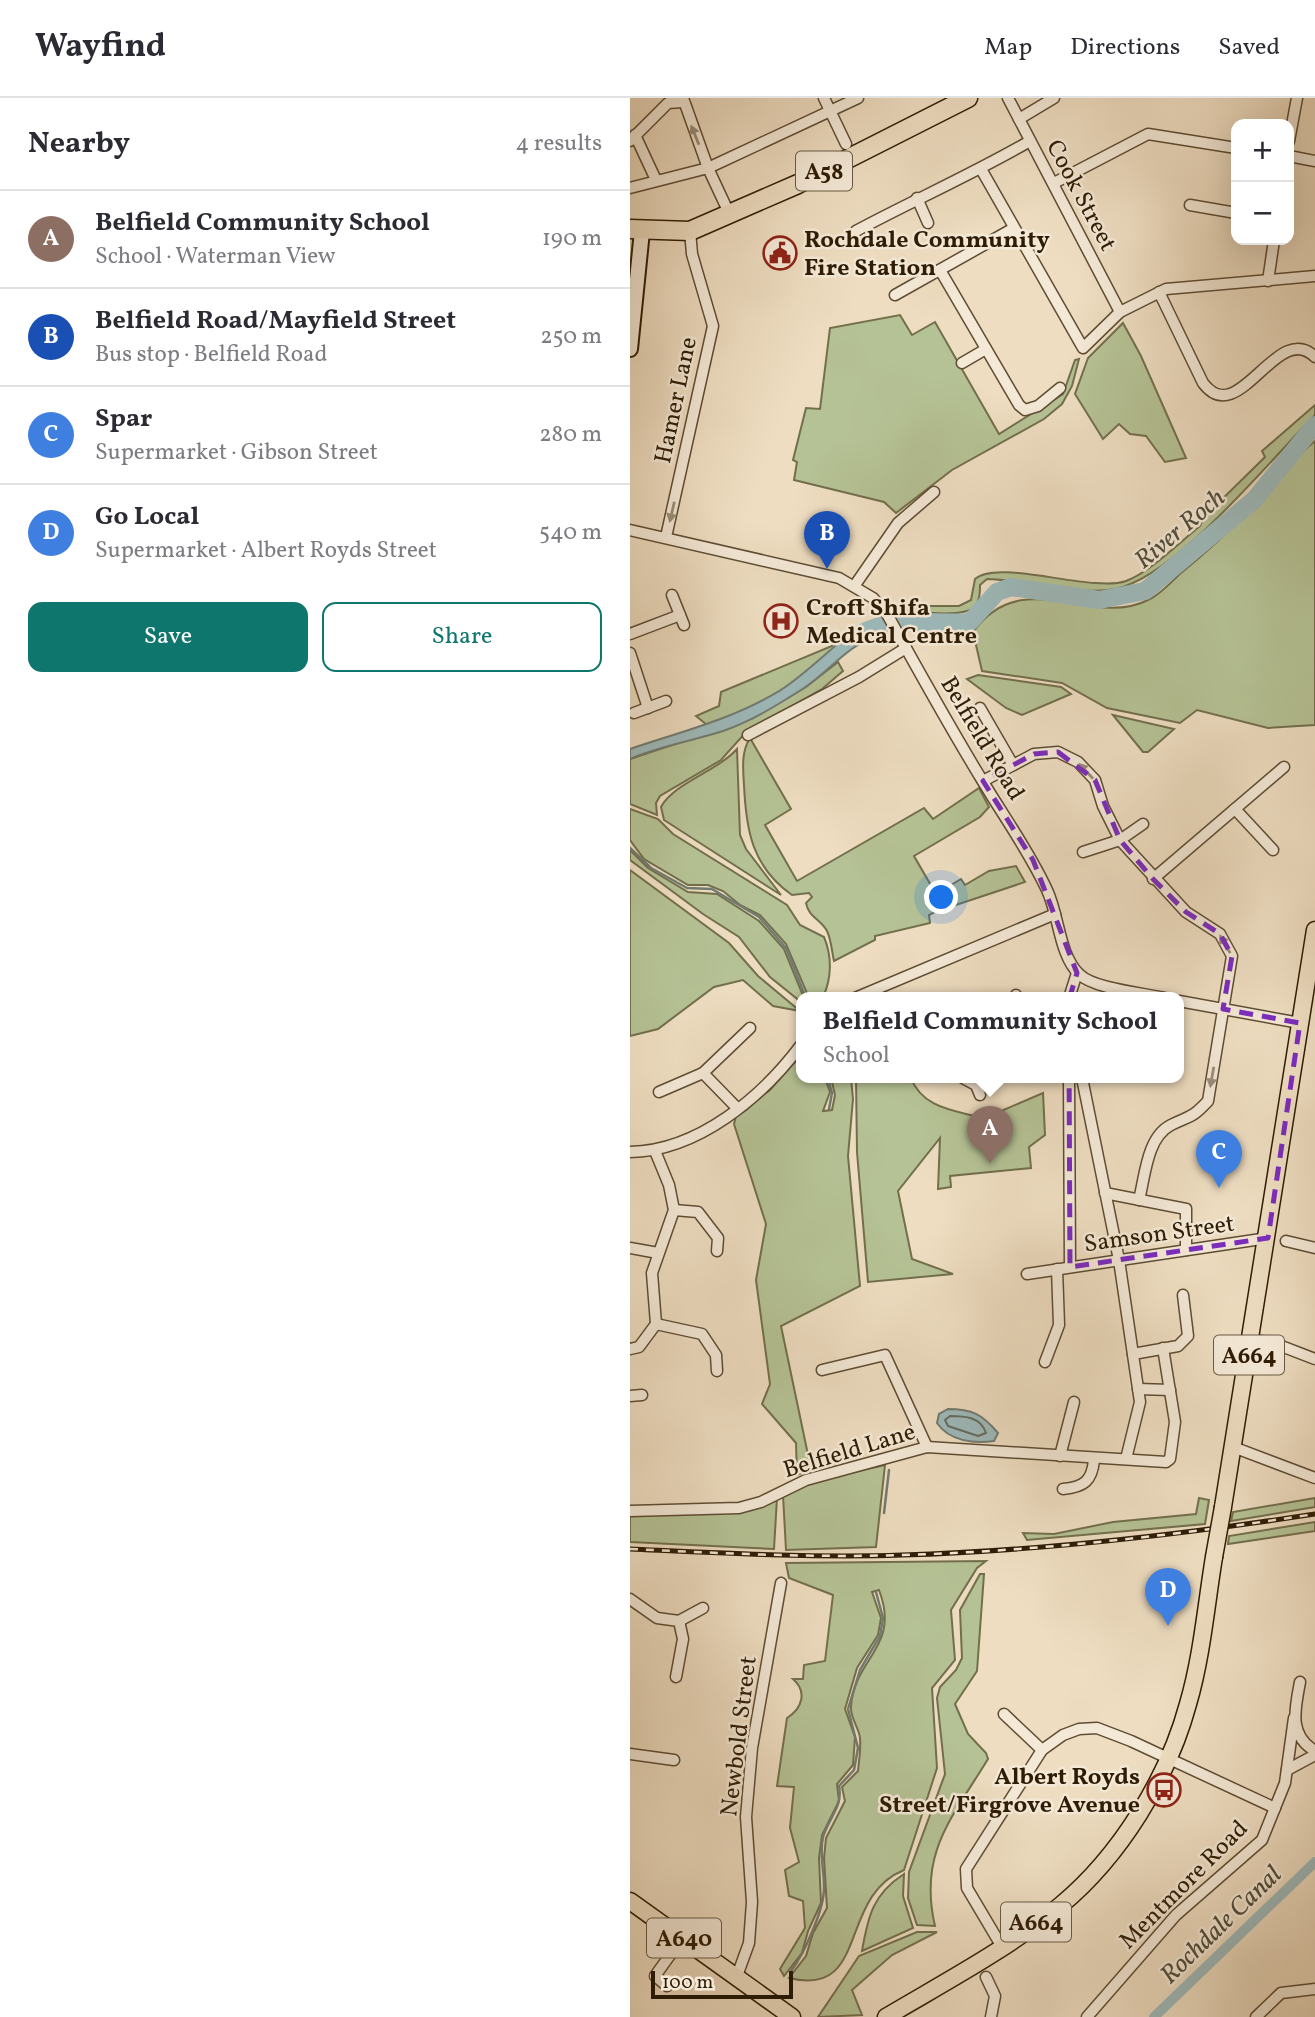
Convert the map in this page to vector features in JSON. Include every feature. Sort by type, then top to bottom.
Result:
[{"type":"highway","name":"A58","points":[[636,230],[690,231],[810,178],[959,100]]},
{"type":"main road","points":[[630,349],[636,230]]},
{"type":"main road","name":"A664","points":[[886,2017],[1002,1947],[1062,1904],[1097,1868],[1140,1812],[1168,1756],[1189,1704],[1268,1238],[1315,930]]},
{"type":"main road","name":"A640","points":[[630,1900],[789,2016]]},
{"type":"street","points":[[824,98],[846,144]]},
{"type":"street","points":[[630,188],[708,168],[858,98]]},
{"type":"street","name":"Cook Street","points":[[1008,98],[1120,312]]},
{"type":"street","points":[[1020,119],[1054,98]]},
{"type":"street","points":[[1293,119],[1297,98]]},
{"type":"street","points":[[656,180],[633,138],[668,103],[682,100],[708,168],[729,213]]},
{"type":"street","points":[[1054,183],[1148,134],[1231,147]]},
{"type":"street","points":[[856,231],[917,198],[981,169],[1030,141]]},
{"type":"street","points":[[1294,157],[1315,161]]},
{"type":"street","points":[[981,169],[1083,348],[1120,312],[1159,292],[1315,276]]},
{"type":"street","points":[[917,198],[928,223]]},
{"type":"street","points":[[1189,205],[1231,212]]},
{"type":"street","points":[[895,295],[1014,228]]},
{"type":"street","name":"Hamer Lane","points":[[666,537],[713,326],[692,254],[690,231]]},
{"type":"street","points":[[1268,281],[1273,245]]},
{"type":"street","points":[[940,270],[1025,410],[1038,406],[1060,388]]},
{"type":"street","points":[[1159,292],[1203,383],[1215,393],[1231,394],[1290,349],[1306,349],[1315,357]]},
{"type":"street","points":[[962,363],[986,349]]},
{"type":"street","points":[[855,586],[898,523],[934,492]]},
{"type":"street","name":"Belfield Road","points":[[630,530],[839,578],[873,598],[887,614],[983,781],[1033,860],[1055,914],[1070,962],[1082,976]]},
{"type":"street","points":[[630,634],[682,620],[672,595]]},
{"type":"street","points":[[748,735],[859,677],[906,648]]},
{"type":"street","points":[[630,653],[648,708]]},
{"type":"street","points":[[634,713],[666,701]]},
{"type":"street","points":[[980,708],[1013,765]]},
{"type":"street","points":[[983,781],[1034,754],[1058,752],[1078,762],[1095,780],[1103,806],[1120,840],[1186,912],[1220,934],[1232,956],[1208,1101],[1192,1119],[1169,1126],[1153,1143],[1139,1200]]},
{"type":"street","points":[[1153,879],[1284,767]]},
{"type":"street","points":[[1235,809],[1273,850]]},
{"type":"street","points":[[1083,852],[1120,840],[1143,824]]},
{"type":"street","points":[[869,992],[1055,914]]},
{"type":"street","points":[[1073,992],[1082,976],[1142,992]]},
{"type":"street","points":[[1184,1001],[1300,1023]]},
{"type":"street","points":[[659,1092],[703,1073],[750,1028]]},
{"type":"street","points":[[630,1152],[655,1151],[700,1133],[772,1082],[796,1051]]},
{"type":"street","points":[[703,1073],[737,1108]]},
{"type":"street","points":[[974,1083],[980,1095]]},
{"type":"street","points":[[1069,1083],[1070,1267]]},
{"type":"street","points":[[1083,1083],[1119,1260],[1140,1402],[1126,1459]]},
{"type":"street","points":[[630,1349],[639,1347],[656,1324],[652,1273],[674,1210],[669,1185],[655,1151]]},
{"type":"street","points":[[1105,1193],[1186,1209],[1186,1250]]},
{"type":"street","points":[[674,1210],[698,1212],[718,1238],[717,1251]]},
{"type":"street","name":"Samson Street","points":[[1027,1274],[1268,1238]]},
{"type":"street","points":[[1286,1241],[1315,1248]]},
{"type":"street","points":[[630,1248],[658,1253]]},
{"type":"street","name":"Samson Street","points":[[1045,1363],[1059,1325],[1057,1269]]},
{"type":"street","points":[[1133,1354],[1178,1346],[1188,1336],[1183,1295]]},
{"type":"street","points":[[656,1324],[702,1334],[716,1355],[717,1371]]},
{"type":"street","points":[[1251,1339],[1276,1344],[1315,1359]]},
{"type":"street","points":[[1138,1389],[1170,1390],[1163,1348]]},
{"type":"street","points":[[822,1370],[885,1355],[928,1447]]},
{"type":"street","name":"Belfield Lane","points":[[630,1511],[739,1508],[761,1502],[806,1480],[928,1447],[1094,1460],[1166,1462],[1170,1459],[1175,1422],[1170,1390]]},
{"type":"street","points":[[630,1396],[642,1395]]},
{"type":"street","points":[[1060,1456],[1073,1402]]},
{"type":"street","points":[[1233,1447],[1315,1478]]},
{"type":"street","points":[[1063,1489],[1079,1488],[1088,1482],[1094,1460]]},
{"type":"street","name":"Newbold Street","points":[[737,1976],[749,1943],[752,1902],[746,1816],[752,1748],[780,1583]]},
{"type":"street","points":[[630,1599],[657,1618],[678,1621],[703,1608]]},
{"type":"street","points":[[676,1677],[683,1639],[678,1621]]},
{"type":"street","name":"Mentmore Road","points":[[1087,2017],[1176,1915],[1262,1840],[1285,1783],[1300,1682]]},
{"type":"street","points":[[1004,1714],[1042,1750]]},
{"type":"street","points":[[1287,1770],[1315,1753],[1298,1735],[1294,1718]]},
{"type":"street","points":[[1002,1947],[967,1888],[966,1869],[1042,1750],[1063,1735],[1097,1728],[1168,1756],[1275,1808]]},
{"type":"street","points":[[630,1754],[674,1759]]},
{"type":"street","points":[[667,1986],[655,1976],[683,1937]]},
{"type":"street","points":[[986,1977],[995,1996],[991,2017]]},
{"type":"street","points":[[1256,2017],[1281,1993],[1315,1989]]},
{"type":"highlighted area","points":[[1058,752],[1095,780],[1120,840],[1153,879],[1186,912],[1220,934],[1232,956],[1223,1009],[1300,1023],[1268,1238],[1070,1267],[1069,1055],[1063,1040],[1075,1037],[1068,1003],[1077,973],[1033,860],[983,781],[1034,754]]},
{"type":"green space","points":[[900,315],[912,335],[935,322],[999,434],[1063,394],[1075,360],[1079,359],[1072,386],[1062,404],[1044,419],[952,470],[896,513],[884,502],[794,480],[797,462],[793,460],[806,408],[820,409],[830,328]]},
{"type":"green space","points":[[1123,323],[1141,356],[1186,458],[1165,462],[1146,436],[1130,434],[1119,424],[1103,439],[1075,394],[1088,358]]},
{"type":"green space","points":[[1315,405],[1315,415],[1221,515],[1166,563],[1139,580],[1115,589],[1085,591],[987,579],[980,585],[976,605],[968,611],[925,613],[895,610],[898,606],[959,606],[971,600],[975,579],[987,574],[1004,572],[1091,583],[1126,581],[1135,577],[1155,564],[1200,526],[1204,517],[1265,457],[1262,451]]},
{"type":"green space","points":[[1315,441],[1315,725],[1268,728],[1197,710],[1180,723],[1107,708],[1062,683],[982,671],[973,632],[993,612],[1013,602],[1035,599],[1104,608],[1126,607],[1152,598],[1228,532]]},
{"type":"green space","points":[[839,643],[817,666],[759,702],[707,725],[696,716],[719,706],[721,692]]},
{"type":"green space","points":[[838,662],[843,671],[822,689],[746,732],[721,760],[660,796],[656,803],[657,815],[630,804],[630,759],[753,718],[806,687]]},
{"type":"green space","points":[[978,675],[1061,687],[1071,694],[1022,715],[1006,708],[967,679]]},
{"type":"green space","points":[[1113,715],[1174,729],[1148,752],[1143,752]]},
{"type":"green space","points":[[750,738],[791,809],[765,825],[797,881],[924,808],[933,819],[979,788],[989,807],[980,817],[914,856],[936,894],[961,879],[965,885],[989,871],[1016,866],[1025,882],[947,908],[946,903],[929,915],[930,923],[875,936],[875,940],[834,961],[827,931],[812,915],[806,903],[812,897],[809,893],[792,895],[779,884],[760,860],[754,846],[747,817],[743,773],[744,755]]},
{"type":"green space","points":[[737,749],[740,835],[746,849],[781,895],[664,820],[661,807],[675,791]]},
{"type":"green space","points":[[630,809],[658,819],[673,834],[787,905],[800,925],[824,937],[830,967],[825,992],[806,992],[786,944],[760,915],[740,905],[723,891],[708,885],[688,885],[644,859],[630,840]]},
{"type":"green space","points":[[630,850],[648,868],[688,892],[717,894],[759,921],[784,949],[802,992],[796,992],[796,998],[770,977],[739,937],[630,860]]},
{"type":"green space","points":[[630,870],[729,943],[758,976],[796,1008],[796,1010],[773,1006],[743,980],[714,987],[658,1029],[630,1036]]},
{"type":"green space","points":[[796,1061],[796,1083],[827,1083],[830,1092],[823,1111],[832,1110],[835,1095],[832,1083],[851,1083],[853,1099],[848,1156],[860,1286],[781,1326],[811,1469],[797,1475],[796,1443],[762,1404],[770,1384],[756,1280],[766,1224],[734,1124],[737,1112],[769,1091]]},
{"type":"green space","points":[[856,1083],[914,1083],[930,1101],[978,1117],[978,1121],[1043,1093],[1045,1135],[1029,1147],[1031,1168],[950,1176],[951,1187],[938,1189],[940,1138],[898,1191],[912,1259],[953,1274],[868,1282],[857,1152]]},
{"type":"green space","points":[[885,1465],[876,1547],[786,1550],[783,1495],[808,1482]]},
{"type":"green space","points":[[777,1498],[774,1549],[630,1542],[630,1515],[722,1512]]},
{"type":"green space","points":[[1199,1498],[1209,1500],[1205,1524],[1027,1540],[1023,1533],[1054,1534],[1113,1522],[1196,1514]]},
{"type":"green space","points":[[1315,1498],[1315,1507],[1231,1521],[1233,1512]]},
{"type":"green space","points":[[1315,1522],[1315,1531],[1228,1544],[1229,1536]]},
{"type":"green space","points":[[986,1561],[977,1568],[951,1610],[955,1660],[932,1688],[937,1768],[904,1870],[883,1883],[869,1901],[843,1960],[832,1973],[814,1980],[789,1978],[806,1956],[813,1933],[827,1908],[824,1858],[826,1838],[845,1801],[842,1787],[858,1771],[860,1738],[851,1711],[854,1690],[881,1639],[884,1626],[884,1610],[879,1590],[872,1592],[881,1618],[878,1635],[857,1668],[845,1709],[855,1737],[853,1765],[837,1784],[839,1801],[822,1835],[819,1858],[821,1903],[808,1931],[802,1953],[784,1976],[780,1969],[805,1928],[803,1901],[789,1896],[785,1870],[799,1862],[790,1828],[794,1787],[777,1786],[787,1718],[797,1709],[801,1699],[800,1689],[793,1679],[803,1679],[804,1665],[825,1661],[833,1595],[789,1578],[786,1563]]},
{"type":"green space","points":[[980,1574],[984,1574],[977,1671],[955,1704],[968,1734],[986,1753],[988,1759],[951,1819],[935,1857],[931,1877],[931,1900],[935,1926],[917,1925],[908,1898],[909,1872],[945,1774],[937,1698],[940,1687],[956,1670],[962,1658],[960,1610]]},
{"type":"green space","points":[[904,1874],[903,1896],[913,1928],[862,1951],[874,1907],[885,1890]]},
{"type":"green space","points":[[917,1932],[937,1932],[892,1955],[852,1990],[862,2015],[818,2017],[859,1956]]},
{"type":"water","points":[[879,618],[889,636],[864,642],[854,648],[815,680],[765,712],[723,731],[630,759],[630,749],[723,718],[776,693],[853,632]]},
{"type":"water","points":[[948,1409],[964,1410],[987,1421],[998,1433],[994,1441],[970,1441],[948,1434],[937,1423],[939,1414]]},
{"type":"waterway","name":"River Roch","points":[[860,634],[873,628],[900,623],[970,622],[997,592],[1011,587],[1099,600],[1145,591],[1255,499],[1315,425]]},
{"type":"waterway","points":[[630,848],[651,868],[687,888],[712,889],[759,917],[786,948],[804,992]]},
{"type":"waterway","points":[[829,1083],[832,1093],[829,1109]]},
{"type":"waterway","points":[[884,1513],[889,1470]]},
{"type":"waterway","points":[[791,1971],[807,1942],[821,1906],[824,1886],[823,1837],[839,1800],[839,1786],[854,1770],[858,1748],[848,1709],[860,1670],[880,1636],[883,1618],[876,1592]]},
{"type":"waterway","name":"Rochdale Canal","points":[[1154,2017],[1315,1862]]},
{"type":"railway","points":[[630,1549],[834,1556],[954,1553],[1109,1541],[1315,1514]]},
{"type":"place","name":"Rochdale Community Fire Station","points":[[780,253]]},
{"type":"place","name":"Belfield Road/Mayfield Street","points":[[827,569]]},
{"type":"place","name":"Croft Shifa Medical Centre","points":[[781,621]]},
{"type":"place","name":"Belfield Community School","points":[[990,1164]]},
{"type":"place","name":"Spar","points":[[1219,1188]]},
{"type":"place","name":"Go Local","points":[[1168,1626]]},
{"type":"place","name":"Albert Royds Street/Firgrove Avenue","points":[[1164,1790]]}]
